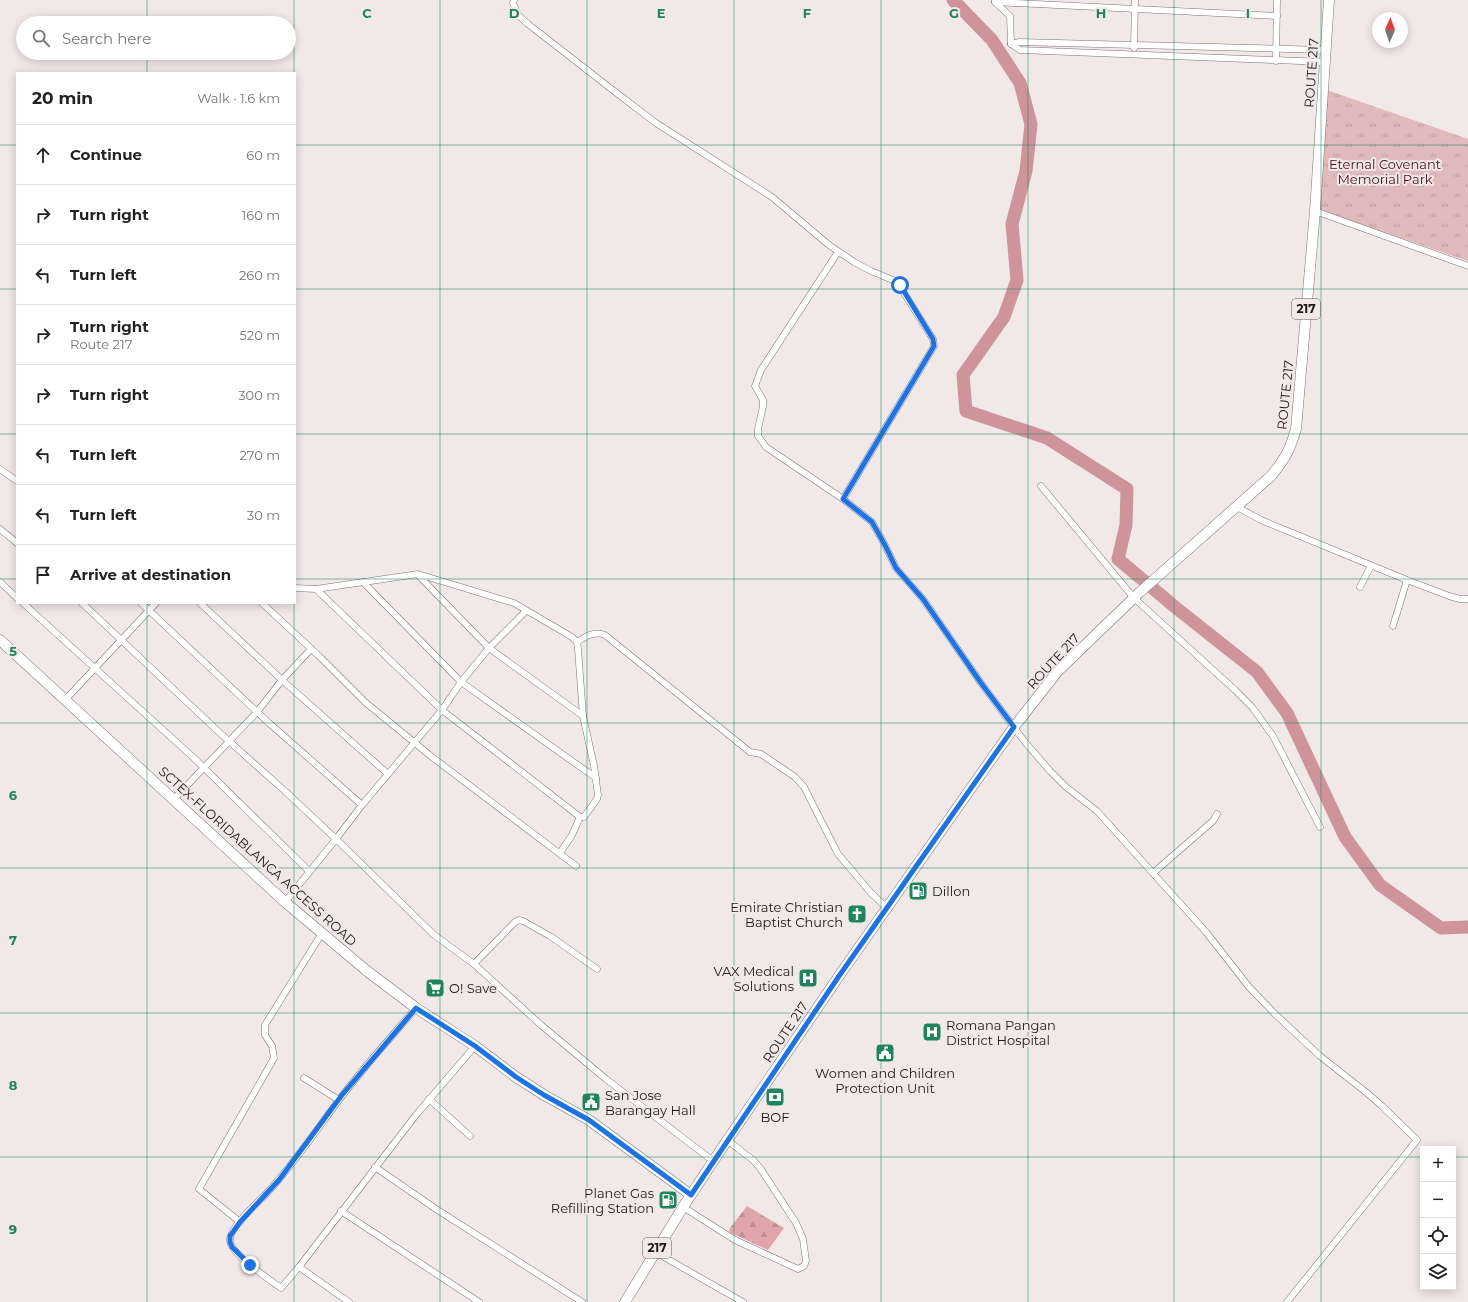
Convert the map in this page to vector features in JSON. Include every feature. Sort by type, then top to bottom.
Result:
[{"type":"main road","name":"ROUTE 217","points":[[625,1302],[682,1207],[727,1140],[1014,727],[1058,671],[1137,595],[1271,476],[1284,461],[1291,447],[1296,429],[1315,211],[1329,0]]},
{"type":"main road","name":"SCTEX-FLORIDABLANCA ACCESS ROAD","points":[[0,640],[66,699],[285,902],[367,971],[416,1008],[475,1046],[516,1077],[544,1095],[589,1120],[691,1195]]},
{"type":"street","points":[[1133,55],[1135,0]]},
{"type":"street","points":[[1276,61],[1278,0]]},
{"type":"street","points":[[513,1],[518,15],[528,24],[656,123],[772,197],[838,252],[854,262],[895,281],[900,285],[934,343],[934,346],[843,499]]},
{"type":"street","points":[[995,1],[1277,16]]},
{"type":"street","points":[[995,1],[1010,16],[1011,44]]},
{"type":"street","points":[[1011,44],[1020,42],[1276,50],[1325,50]]},
{"type":"street","points":[[1011,44],[1020,50],[1324,62]]},
{"type":"street","points":[[1315,211],[1468,266]]},
{"type":"street","points":[[838,252],[762,370],[754,386],[763,400],[758,436],[766,446],[843,499],[872,522],[896,568],[923,599],[981,683],[1050,771],[1066,787],[1097,811],[1206,932],[1249,987],[1276,1015],[1320,1056],[1382,1106],[1417,1140],[1287,1302]]},
{"type":"street","points":[[0,469],[16,480]]},
{"type":"street","points":[[1041,486],[1137,595],[1252,707],[1273,736],[1320,827]]},
{"type":"street","points":[[1237,507],[1261,520],[1371,566],[1449,596],[1460,599],[1468,599]]},
{"type":"street","points":[[0,529],[16,542]]},
{"type":"street","points":[[1360,586],[1371,566]]},
{"type":"street","points":[[418,574],[489,648],[583,716]]},
{"type":"street","points":[[296,588],[316,590],[418,574],[514,603],[572,637],[577,642],[583,716],[598,791],[597,800],[584,818],[580,817],[442,710],[316,590]]},
{"type":"street","points":[[1393,626],[1407,580]]},
{"type":"street","points":[[0,582],[16,597]]},
{"type":"street","points":[[363,582],[462,682],[596,778]]},
{"type":"street","points":[[24,604],[204,768],[309,871]]},
{"type":"street","points":[[83,604],[336,839],[433,934],[474,964],[541,1025],[606,1079],[713,1162]]},
{"type":"street","points":[[142,604],[269,723],[362,805]]},
{"type":"street","points":[[66,699],[155,604]]},
{"type":"street","points":[[201,604],[282,680],[388,774]]},
{"type":"street","points":[[263,604],[312,649],[365,702],[438,762],[576,866]]},
{"type":"street","points":[[285,902],[362,805],[442,710],[489,648],[526,611]]},
{"type":"street","points":[[577,642],[593,633],[606,635],[657,678],[750,752],[761,754],[794,777],[804,787],[810,797],[838,854],[866,888],[887,908]]},
{"type":"street","points":[[174,799],[258,712],[282,680],[312,649]]},
{"type":"street","points":[[1154,873],[1213,821],[1217,814]]},
{"type":"street","points":[[560,853],[572,835],[580,817]]},
{"type":"street","points":[[474,964],[515,922],[519,920],[524,921],[550,936],[597,969]]},
{"type":"street","points":[[240,1222],[199,1189],[274,1058],[272,1046],[265,1035],[265,1024],[322,933]]},
{"type":"street","points":[[416,1008],[339,1100],[279,1180],[240,1222],[230,1236],[232,1247],[250,1265],[281,1288],[299,1267],[375,1167],[475,1046]]},
{"type":"street","points":[[304,1078],[339,1100]]},
{"type":"street","points":[[429,1100],[470,1136]]},
{"type":"street","points":[[682,1207],[742,1243],[798,1269],[804,1266],[806,1261],[803,1239],[796,1224],[760,1168],[727,1140]]},
{"type":"street","points":[[375,1167],[436,1209],[582,1302]]},
{"type":"street","points":[[341,1211],[479,1302]]},
{"type":"street","points":[[655,1252],[743,1302]]},
{"type":"street","points":[[299,1267],[349,1302]]},
{"type":"green space","name":"Eternal Covenant Memorial Park","points":[[1324,89],[1468,139],[1468,261],[1317,209]]},
{"type":"green space","points":[[747,1206],[784,1228],[768,1250],[729,1232],[730,1228]]},
{"type":"waterway","points":[[953,0],[992,40],[1020,83],[1031,124],[1026,171],[1012,224],[1017,280],[1004,317],[963,375],[966,411],[1047,438],[1127,489],[1126,525],[1118,559],[1175,607],[1257,672],[1287,713],[1345,837],[1380,885],[1441,928],[1468,927]]},
{"type":"place","name":"Dillon","points":[[918,891]]},
{"type":"place","name":"Emirate Christian Baptist Church","points":[[857,914]]},
{"type":"place","name":"VAX Medical Solutions","points":[[808,978]]},
{"type":"place","name":"O! Save","points":[[435,988]]},
{"type":"place","name":"Romana Pangan District Hospital","points":[[932,1032]]},
{"type":"place","name":"Women and Children Protection Unit","points":[[885,1053]]},
{"type":"place","name":"BOF","points":[[775,1097]]},
{"type":"place","name":"San Jose Barangay Hall","points":[[591,1102]]},
{"type":"place","name":"Planet Gas Refilling Station","points":[[668,1200]]},
{"type":"route","points":[[250,1265],[232,1247],[230,1236],[240,1222],[279,1180],[342,1095],[416,1008],[475,1046],[516,1077],[544,1095],[589,1120],[691,1195],[839,976],[978,776],[1014,727],[981,683],[923,599],[896,568],[872,522],[843,499],[934,346],[933,339],[900,285]]}]
